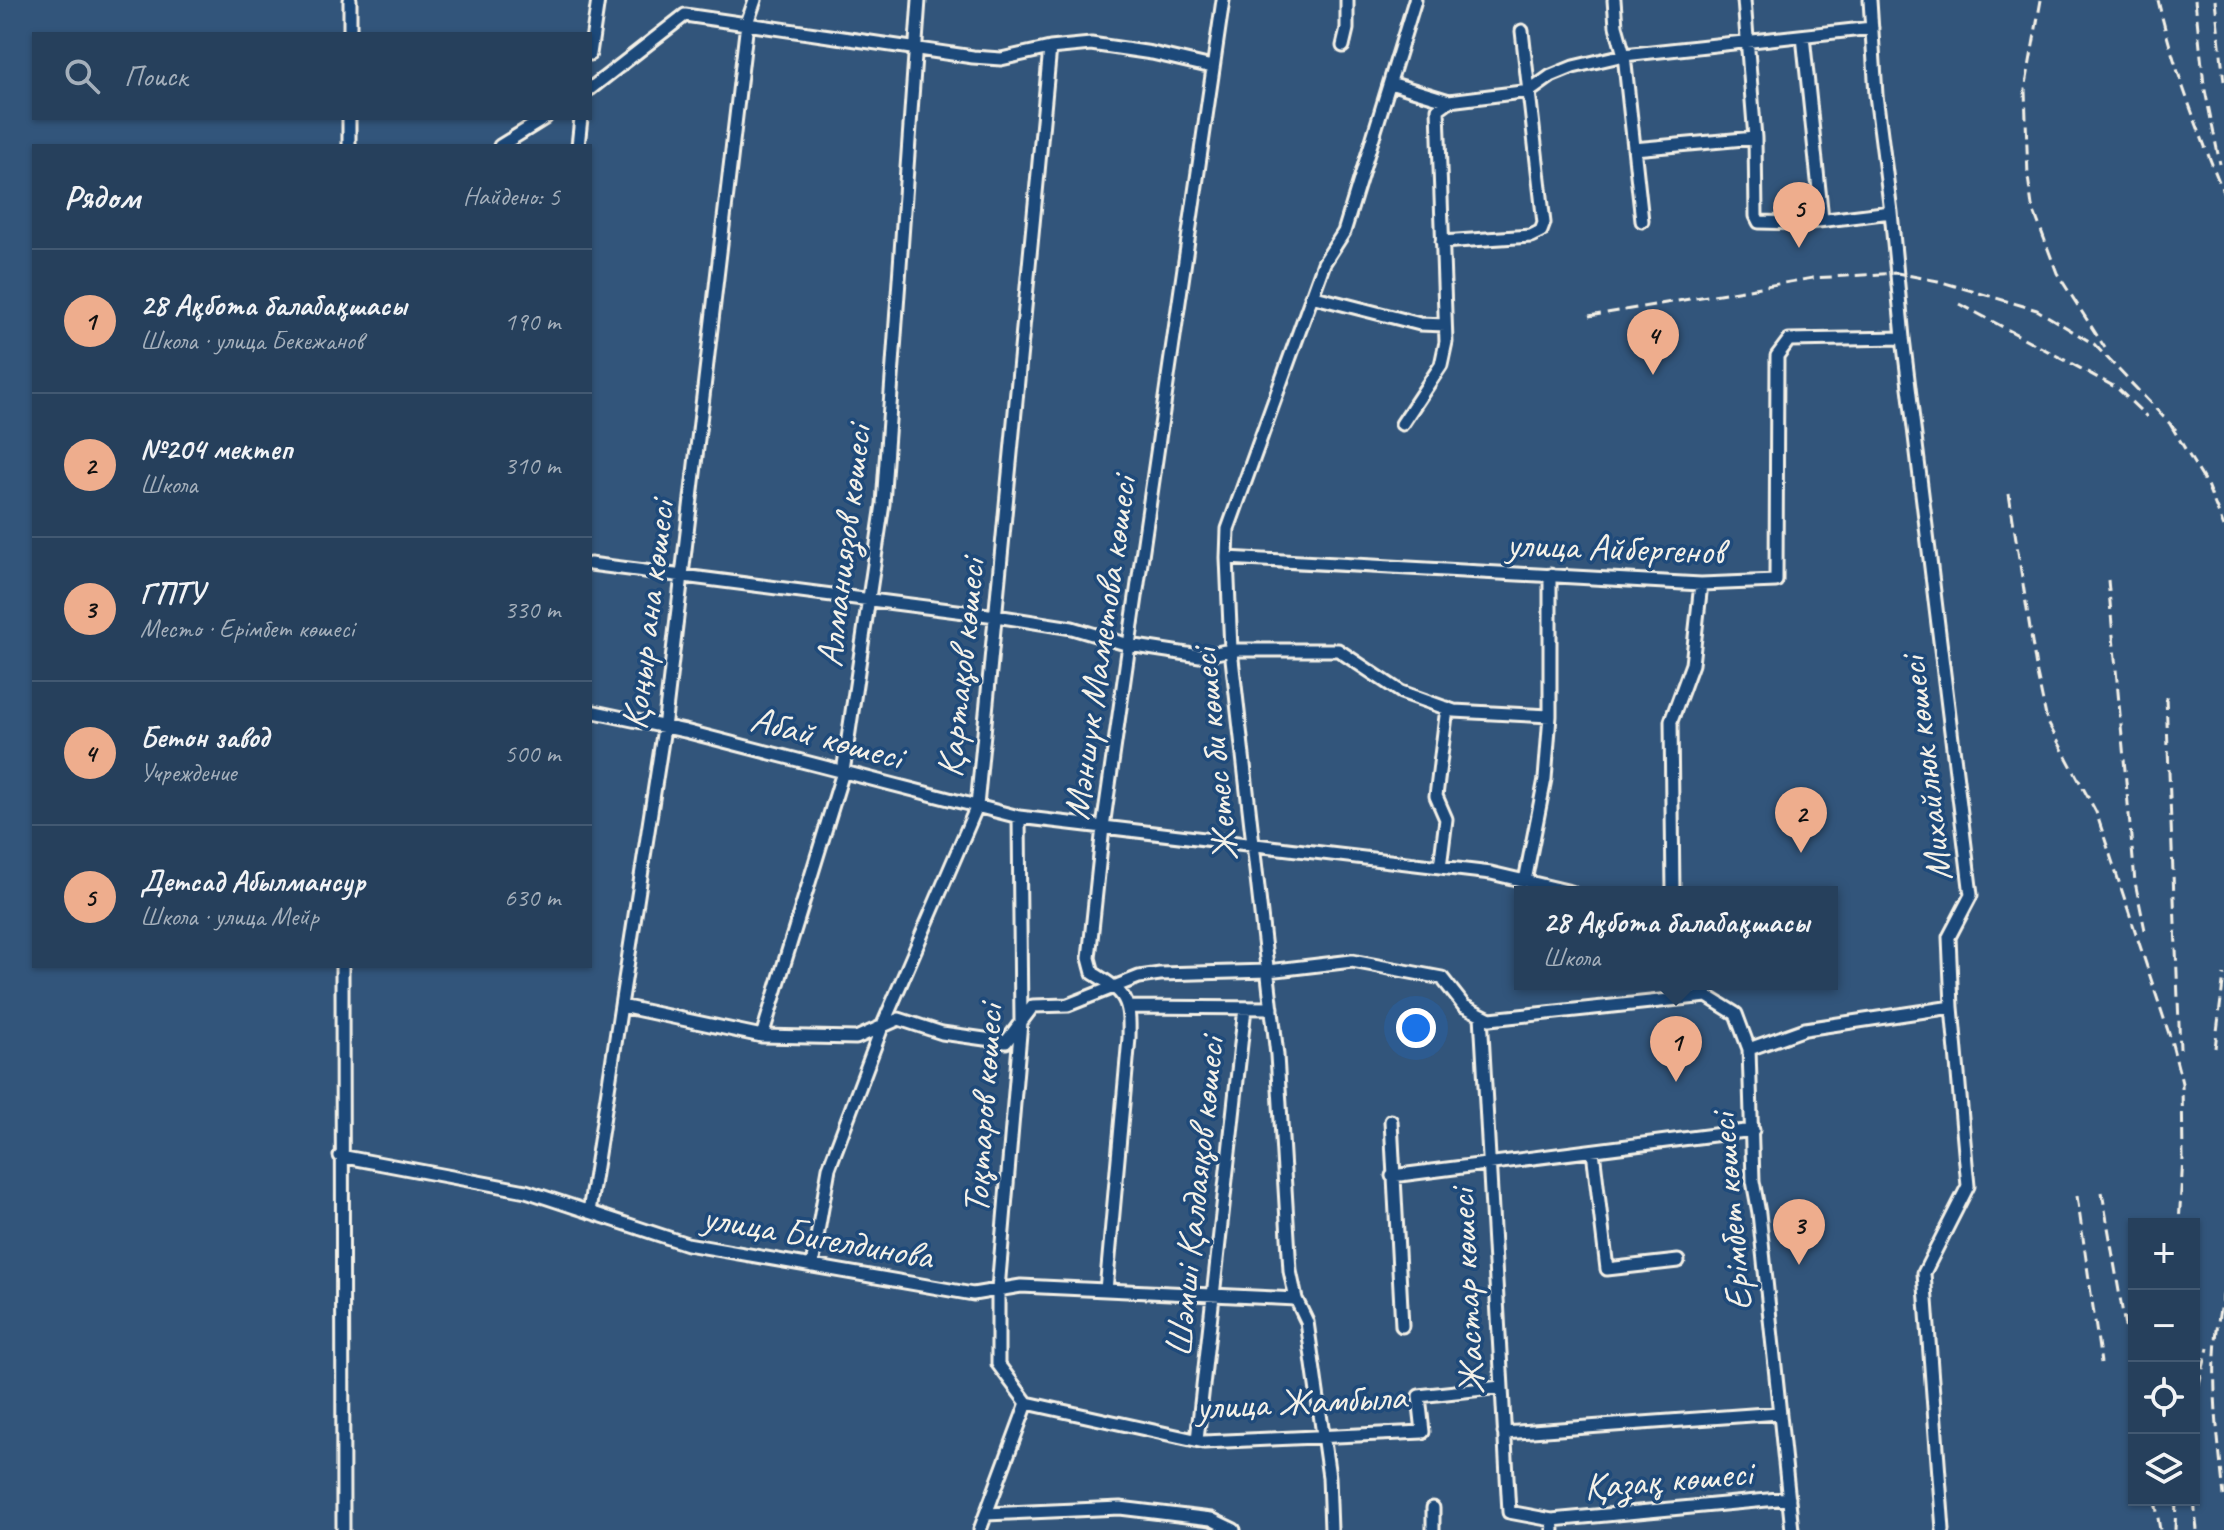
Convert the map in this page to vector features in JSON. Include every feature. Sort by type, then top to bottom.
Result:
[{"type":"street","points":[[350,0],[350,32]]},
{"type":"street","points":[[592,40],[598,0]]},
{"type":"street","name":"Қоңыр ана көшесі","points":[[589,1212],[664,728],[747,23],[755,0]]},
{"type":"street","name":"Алманиязов көшесі","points":[[762,1036],[843,772],[883,504],[919,0]]},
{"type":"street","name":"Мәншүк Маметова көшесі","points":[[1130,1007],[1114,986],[1093,973],[1089,958],[1103,827],[1223,0]]},
{"type":"street","points":[[1343,46],[1347,29],[1347,0]]},
{"type":"street","name":"Жетес би көшесі","points":[[1331,1530],[1329,1477],[1307,1322],[1296,1299],[1290,1271],[1272,1008],[1231,650],[1228,529],[1311,296],[1324,263],[1344,232],[1415,0]]},
{"type":"street","points":[[1614,0],[1616,26],[1624,55],[1642,221]]},
{"type":"street","points":[[1744,0],[1755,138],[1756,216],[1759,222],[1802,223],[1891,212]]},
{"type":"street","name":"Михайлюк көшесі","points":[[1870,0],[1876,95],[1903,338],[1971,895],[1949,937],[1968,1186],[1924,1273],[1943,1530]]},
{"type":"street","points":[[592,87],[685,15],[917,50],[1001,59],[1050,48],[1091,44],[1152,53],[1212,67]]},
{"type":"street","points":[[1390,83],[1449,101],[1530,91],[1551,76],[1573,67],[1624,55],[1872,28]]},
{"type":"street","points":[[1442,242],[1531,236],[1541,231],[1544,223],[1522,31]]},
{"type":"street","points":[[1803,36],[1822,219]]},
{"type":"street","name":"Қартақов көшесі","points":[[812,1266],[829,1168],[882,1027],[977,806],[1050,48]]},
{"type":"street","points":[[1402,424],[1441,365],[1446,342],[1438,109],[1449,101]]},
{"type":"street","points":[[349,120],[349,144]]},
{"type":"street","points":[[503,144],[542,120]]},
{"type":"street","points":[[578,144],[581,120]]},
{"type":"street","points":[[1634,149],[1755,138]]},
{"type":"street","points":[[1311,296],[1420,324],[1445,325]]},
{"type":"street","name":"улица Айбергенов","points":[[1227,558],[1701,584],[1776,581],[1777,356],[1789,340],[1903,338]]},
{"type":"street","points":[[592,564],[996,616],[1072,628],[1129,645],[1200,656],[1231,650],[1338,650],[1401,692],[1454,711],[1550,716]]},
{"type":"street","points":[[1525,881],[1545,779],[1550,716],[1550,575]]},
{"type":"street","points":[[1673,886],[1671,721],[1692,664],[1701,584]]},
{"type":"street","points":[[1440,867],[1446,819],[1436,796],[1447,708]]},
{"type":"street","name":"Абай көшесі","points":[[592,711],[1019,817],[1491,873],[1546,886]]},
{"type":"street","name":"Тоқтаров көшесі","points":[[1019,817],[1021,1022],[998,1289],[998,1364],[1027,1403]]},
{"type":"street","points":[[621,1006],[762,1036],[856,1038],[899,1019],[942,1033],[1006,1042],[1033,1006],[1068,1005],[1139,977],[1268,971],[1352,961],[1442,978],[1464,1006],[1481,1015]]},
{"type":"street","points":[[342,968],[343,1530]]},
{"type":"street","points":[[1680,990],[1681,999]]},
{"type":"street","name":"Ерімбет көшесі","points":[[1481,1015],[1490,1019],[1707,996],[1736,1014],[1749,1049],[1753,1181],[1759,1213],[1792,1530]]},
{"type":"street","points":[[1106,1290],[1130,1007],[1272,1008]]},
{"type":"street","points":[[1749,1049],[1805,1029],[1952,1007]]},
{"type":"street","name":"Шәмші Қалдаяқов көшесі","points":[[1197,1440],[1245,1008]]},
{"type":"street","name":"Жастар көшесі","points":[[1481,1015],[1509,1512],[1552,1525]]},
{"type":"street","points":[[1391,1121],[1402,1326]]},
{"type":"street","points":[[1392,1176],[1753,1130]]},
{"type":"street","points":[[1593,1151],[1607,1269],[1678,1261]]},
{"type":"street","name":"улица Бигелдинова","points":[[340,1156],[526,1191],[687,1244],[973,1294],[1021,1286],[1296,1299]]},
{"type":"street","name":"улица Жамбыла","points":[[1027,1403],[1197,1440],[1323,1437],[1423,1432],[1419,1396],[1501,1387]]},
{"type":"street","points":[[980,1530],[1027,1403]]},
{"type":"street","points":[[1504,1433],[1779,1413]]},
{"type":"street","name":"Қазақ көшесі","points":[[1552,1525],[1789,1498]]},
{"type":"street","points":[[986,1514],[1120,1508],[1211,1519],[1234,1530]]},
{"type":"street","points":[[1433,1508],[1433,1530]]},
{"type":"railway","points":[[2041,0],[2025,90],[2032,206],[2057,273],[2105,348]]},
{"type":"railway","points":[[2158,0],[2179,74],[2224,194]]},
{"type":"railway","points":[[2195,0],[2204,85],[2220,164]]},
{"type":"railway","points":[[2215,0],[2224,81]]},
{"type":"railway","points":[[1589,316],[1813,278],[1897,273],[1938,281],[2037,310],[2094,344],[2176,430]]},
{"type":"railway","points":[[1960,304],[2117,388],[2147,417]]},
{"type":"railway","points":[[2170,424],[2207,485],[2224,527]]},
{"type":"railway","points":[[2009,494],[2047,721],[2096,812],[2171,1040],[2182,1083],[2183,1158],[2179,1218]]},
{"type":"railway","points":[[2108,580],[2135,882],[2145,930]]},
{"type":"railway","points":[[2166,697],[2180,1049]]},
{"type":"railway","points":[[2215,1048],[2224,975]]},
{"type":"railway","points":[[2102,1192],[2131,1362]]},
{"type":"railway","points":[[2077,1196],[2101,1363]]},
{"type":"railway","points":[[2224,1291],[2215,1368],[2216,1419],[2224,1496]]},
{"type":"railway","points":[[2200,1380],[2208,1348]]},
{"type":"railway","points":[[2156,1506],[2160,1530]]},
{"type":"railway","points":[[2175,1530],[2176,1506]]},
{"type":"railway","points":[[2195,1506],[2197,1530]]},
{"type":"place","name":"Детсад Абылмансур","points":[[1799,248]]},
{"type":"place","name":"Бетон завод","points":[[1653,375]]},
{"type":"place","name":"№204 мектеп","points":[[1801,853]]},
{"type":"place","name":"28 Ақбота балабақшасы","points":[[1676,1082]]},
{"type":"place","name":"ГПТУ","points":[[1799,1265]]}]
